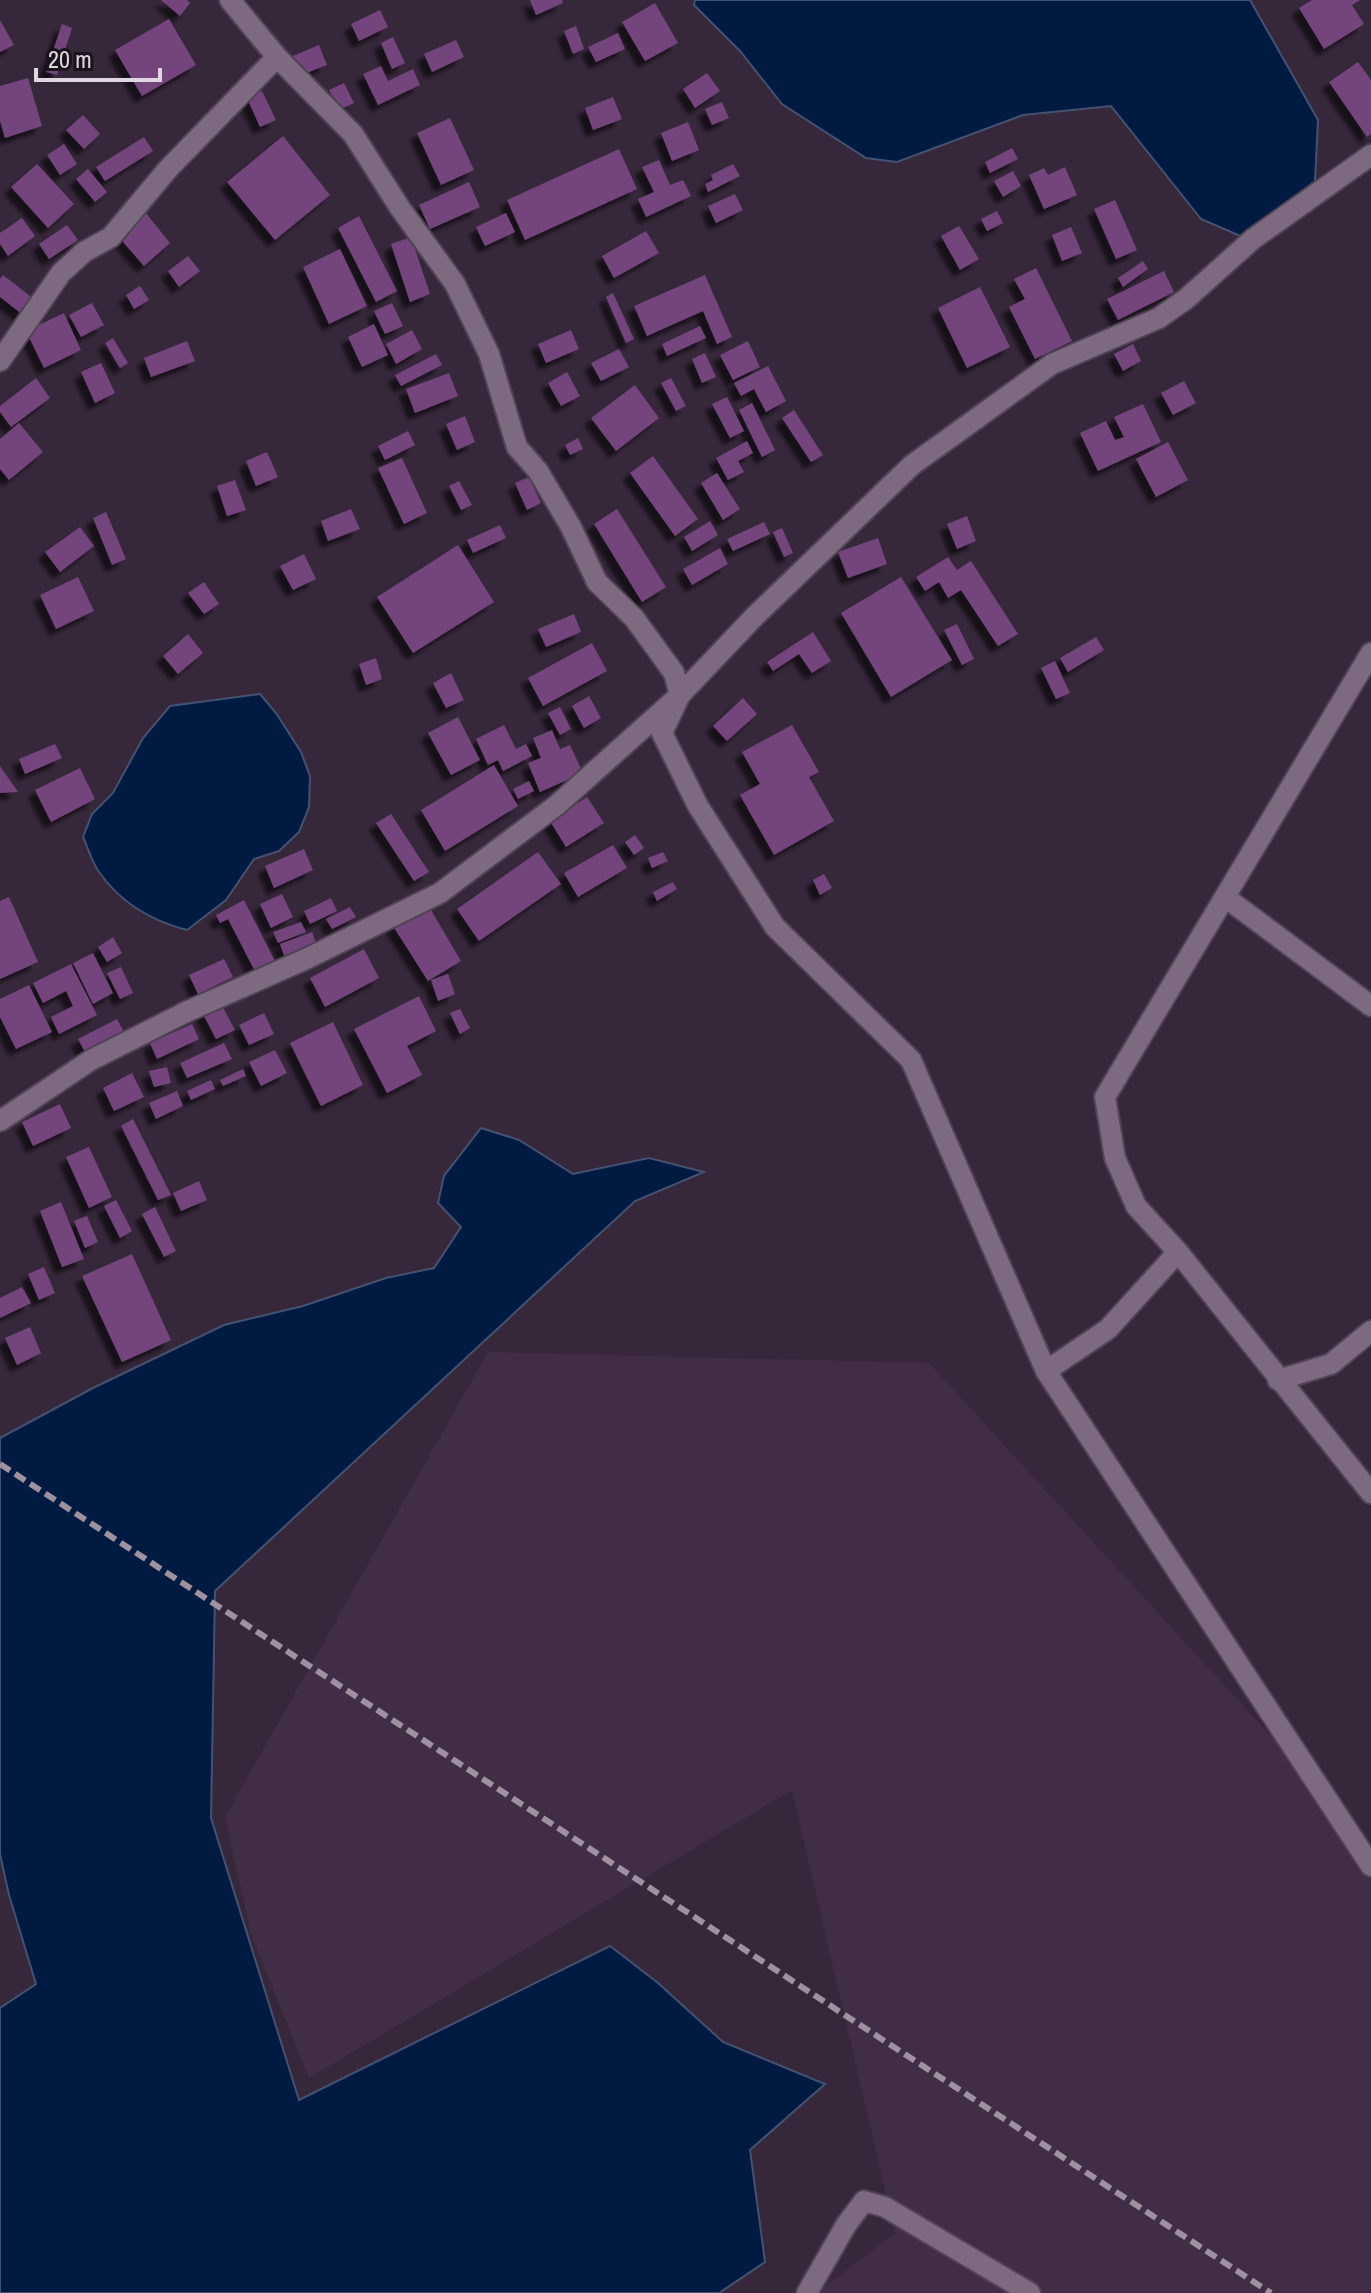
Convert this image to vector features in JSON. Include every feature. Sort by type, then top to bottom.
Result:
[{"type":"street","points":[[230,0],[277,57],[353,134],[400,208],[455,284],[489,354],[517,447],[538,471],[571,527],[597,582],[634,618],[674,673],[680,695],[662,733],[670,755],[698,806],[775,927],[911,1060],[1046,1371],[1371,1866]]},
{"type":"street","points":[[0,361],[61,273],[84,252],[111,237],[168,169],[277,57]]},
{"type":"street","points":[[0,1121],[91,1060],[440,893],[557,805],[680,695],[755,616],[912,465],[1052,364],[1159,318],[1186,299],[1253,239],[1371,155]]},
{"type":"street","points":[[1371,653],[1105,1097],[1115,1158],[1136,1206],[1178,1252],[1371,1493]]},
{"type":"street","points":[[1225,897],[1371,1006]]},
{"type":"street","points":[[1046,1371],[1108,1329],[1178,1252]]},
{"type":"street","points":[[1278,1380],[1331,1364],[1371,1331]]},
{"type":"street","points":[[807,2293],[846,2225],[864,2201],[885,2207],[1030,2293]]},
{"type":"shaded area","points":[[488,1352],[929,1363],[1336,1807],[1371,1881],[1371,2293],[817,2293],[895,2233],[792,1790],[309,2078],[251,1934],[225,1817]]},
{"type":"water","points":[[695,0],[1250,0],[1318,120],[1315,181],[1245,238],[1201,219],[1111,106],[1023,115],[897,162],[866,158],[782,104],[740,51],[694,5]]},
{"type":"water","points":[[260,694],[301,752],[310,776],[309,807],[299,832],[279,851],[254,859],[226,900],[187,930],[161,921],[127,901],[99,872],[83,837],[92,814],[113,793],[143,738],[170,706]]},
{"type":"water","points":[[481,1128],[519,1140],[573,1174],[649,1158],[704,1172],[635,1201],[215,1591],[211,1818],[299,2100],[610,1946],[658,1983],[723,2042],[825,2084],[750,2150],[765,2262],[719,2293],[0,2293],[0,2008],[36,1984],[0,1854],[0,1438],[93,1388],[224,1325],[303,1306],[386,1278],[434,1268],[461,1227],[438,1203],[444,1176]]},
{"type":"building","points":[[161,0],[187,0],[190,3],[180,16]]},
{"type":"building","points":[[530,0],[562,0],[563,3],[536,15]]},
{"type":"building","points":[[1312,0],[1360,0],[1352,5],[1364,24],[1324,49],[1299,8]]},
{"type":"building","points":[[655,3],[678,43],[645,61],[622,22]]},
{"type":"building","points":[[380,10],[388,27],[359,41],[351,24]]},
{"type":"building","points":[[169,19],[196,65],[142,96],[115,50]]},
{"type":"building","points":[[0,20],[14,45],[0,52]]},
{"type":"building","points":[[62,24],[72,28],[57,75],[46,72]]},
{"type":"building","points":[[576,26],[584,49],[573,54],[564,31]]},
{"type":"building","points":[[618,33],[625,49],[596,62],[588,47]]},
{"type":"building","points":[[393,37],[405,63],[392,69],[381,43]]},
{"type":"building","points":[[456,40],[464,57],[432,72],[424,54]]},
{"type":"building","points":[[319,45],[327,65],[301,75],[293,56]]},
{"type":"building","points":[[1358,62],[1371,80],[1371,134],[1367,137],[1329,82]]},
{"type":"building","points":[[381,66],[388,81],[413,69],[420,85],[378,105],[363,74]]},
{"type":"building","points":[[707,73],[720,91],[695,108],[683,89]]},
{"type":"building","points":[[28,78],[42,126],[5,138],[0,121],[0,86]]},
{"type":"building","points":[[344,83],[354,103],[339,110],[329,90]]},
{"type":"building","points":[[262,91],[276,120],[260,127],[247,98]]},
{"type":"building","points":[[613,97],[622,119],[593,130],[585,108]]},
{"type":"building","points":[[722,102],[729,118],[712,125],[705,109]]},
{"type":"building","points":[[83,115],[100,134],[84,149],[66,130]]},
{"type":"building","points":[[450,118],[474,170],[441,185],[417,133]]},
{"type":"building","points":[[688,122],[699,150],[672,161],[661,133]]},
{"type":"building","points":[[283,136],[330,195],[275,240],[227,182]]},
{"type":"building","points":[[144,137],[153,151],[105,181],[96,167]]},
{"type":"building","points":[[64,144],[77,164],[60,175],[47,155]]},
{"type":"building","points":[[1012,148],[1018,159],[990,173],[985,162]]},
{"type":"building","points":[[619,149],[637,189],[525,240],[507,200]]},
{"type":"building","points":[[659,160],[670,185],[683,180],[691,196],[646,217],[638,199],[654,192],[642,167]]},
{"type":"building","points":[[37,164],[74,204],[48,228],[11,187]]},
{"type":"building","points":[[733,164],[740,176],[708,192],[705,184],[713,180],[711,175]]},
{"type":"building","points":[[1065,167],[1077,195],[1044,209],[1029,175],[1044,168],[1048,175]]},
{"type":"building","points":[[88,169],[107,192],[95,202],[76,179]]},
{"type":"building","points":[[1013,171],[1021,186],[1003,197],[994,181]]},
{"type":"building","points":[[469,182],[480,207],[430,229],[419,205]]},
{"type":"building","points":[[735,194],[743,210],[716,223],[708,206]]},
{"type":"building","points":[[1115,200],[1137,250],[1116,259],[1094,209]]},
{"type":"building","points":[[997,211],[1003,223],[987,231],[981,219]]},
{"type":"building","points":[[145,212],[170,243],[144,266],[117,235]]},
{"type":"building","points":[[506,213],[515,232],[485,246],[476,227]]},
{"type":"building","points":[[359,216],[397,291],[376,302],[338,228]]},
{"type":"building","points":[[22,218],[35,236],[8,256],[0,244],[0,233]]},
{"type":"building","points":[[67,225],[78,240],[49,259],[39,244]]},
{"type":"building","points":[[959,226],[979,259],[960,270],[941,236]]},
{"type":"building","points":[[1071,227],[1082,253],[1062,261],[1052,235]]},
{"type":"building","points":[[646,231],[659,253],[614,278],[602,256]]},
{"type":"building","points":[[411,237],[430,294],[410,302],[391,244]]},
{"type":"building","points":[[340,249],[367,306],[329,324],[303,267]]},
{"type":"building","points":[[188,256],[200,271],[179,287],[168,271]]},
{"type":"building","points":[[1143,261],[1148,269],[1123,287],[1118,278]]},
{"type":"building","points":[[1036,268],[1072,341],[1035,359],[1009,307],[1025,299],[1014,279]]},
{"type":"building","points":[[1164,271],[1174,292],[1118,320],[1107,299]]},
{"type":"building","points":[[3,275],[38,302],[27,318],[0,297],[0,279]]},
{"type":"building","points":[[705,275],[732,337],[717,344],[703,311],[647,336],[634,306]]},
{"type":"building","points":[[140,286],[149,300],[134,309],[126,295]]},
{"type":"building","points":[[980,287],[1010,347],[967,368],[938,308]]},
{"type":"building","points":[[613,293],[634,339],[626,343],[606,297]]},
{"type":"building","points":[[92,303],[104,325],[81,337],[69,315]]},
{"type":"building","points":[[392,303],[403,326],[385,334],[374,311]]},
{"type":"building","points":[[64,313],[81,350],[44,368],[26,331]]},
{"type":"building","points":[[374,324],[388,355],[362,367],[348,337]]},
{"type":"building","points":[[700,326],[706,338],[667,356],[662,344]]},
{"type":"building","points":[[412,330],[422,349],[396,364],[386,344]]},
{"type":"building","points":[[571,330],[579,349],[546,363],[538,344]]},
{"type":"building","points":[[113,338],[128,363],[120,368],[105,343]]},
{"type":"building","points":[[187,341],[195,361],[151,377],[144,358]]},
{"type":"building","points":[[748,341],[760,367],[733,380],[720,355]]},
{"type":"building","points":[[1133,344],[1141,361],[1123,371],[1114,354]]},
{"type":"building","points":[[619,349],[629,367],[601,381],[591,363]]},
{"type":"building","points":[[705,353],[716,377],[702,383],[692,359]]},
{"type":"building","points":[[436,354],[442,365],[401,386],[395,375]]},
{"type":"building","points":[[101,363],[115,393],[95,403],[81,372]]},
{"type":"building","points":[[768,366],[786,401],[766,412],[754,389],[741,396],[734,383]]},
{"type":"building","points":[[567,372],[580,396],[561,406],[548,383]]},
{"type":"building","points":[[449,373],[458,396],[415,413],[406,389]]},
{"type":"building","points":[[36,378],[50,398],[11,427],[0,412],[0,406]]},
{"type":"building","points":[[671,378],[686,406],[676,411],[661,383]]},
{"type":"building","points":[[1184,381],[1196,403],[1173,415],[1161,393]]},
{"type":"building","points":[[635,385],[659,418],[616,451],[591,418]]},
{"type":"building","points":[[727,397],[744,431],[730,438],[712,404]]},
{"type":"building","points":[[752,403],[775,450],[762,457],[739,410]]},
{"type":"building","points":[[1143,404],[1161,442],[1098,471],[1080,433],[1106,421],[1115,440],[1124,437],[1114,417]]},
{"type":"building","points":[[794,410],[823,455],[811,462],[782,418]]},
{"type":"building","points":[[465,416],[475,442],[457,450],[446,424]]},
{"type":"building","points":[[19,423],[43,452],[9,480],[0,469],[0,439]]},
{"type":"building","points":[[408,431],[415,445],[385,460],[378,446]]},
{"type":"building","points":[[578,438],[583,449],[570,455],[565,445]]},
{"type":"building","points":[[747,441],[753,453],[738,461],[744,472],[728,480],[716,458]]},
{"type":"building","points":[[1168,442],[1188,480],[1156,497],[1136,459]]},
{"type":"building","points":[[267,452],[278,477],[256,486],[246,461]]},
{"type":"building","points":[[653,456],[698,519],[675,536],[630,473]]},
{"type":"building","points":[[402,458],[427,513],[404,524],[378,468]]},
{"type":"building","points":[[717,473],[740,509],[723,520],[701,483]]},
{"type":"building","points":[[529,477],[541,503],[527,510],[515,483]]},
{"type":"building","points":[[235,480],[246,510],[227,516],[217,486]]},
{"type":"building","points":[[459,481],[472,505],[461,510],[449,486]]},
{"type":"building","points":[[351,509],[360,529],[328,541],[321,521]]},
{"type":"building","points":[[617,509],[666,587],[642,602],[594,524]]},
{"type":"building","points":[[106,512],[126,559],[112,565],[93,518]]},
{"type":"building","points":[[967,516],[976,541],[957,549],[947,524]]},
{"type":"building","points":[[710,521],[718,535],[692,551],[684,537]]},
{"type":"building","points":[[764,522],[770,534],[733,551],[727,539]]},
{"type":"building","points":[[500,525],[506,538],[473,553],[467,540]]},
{"type":"building","points":[[80,527],[94,546],[60,572],[45,552]]},
{"type":"building","points":[[782,528],[793,553],[784,557],[773,532]]},
{"type":"building","points":[[878,538],[887,564],[848,578],[838,552]]},
{"type":"building","points":[[458,545],[494,602],[413,653],[377,597]]},
{"type":"building","points":[[720,548],[728,564],[692,585],[683,569]]},
{"type":"building","points":[[304,554],[316,579],[293,590],[280,566]]},
{"type":"building","points":[[948,557],[957,570],[971,561],[1018,634],[998,646],[961,590],[948,598],[939,582],[925,591],[916,577]]},
{"type":"building","points":[[78,577],[94,611],[56,629],[40,595]]},
{"type":"building","points":[[901,577],[952,660],[891,697],[841,613]]},
{"type":"building","points":[[204,582],[219,604],[204,614],[188,593]]},
{"type":"building","points":[[574,614],[581,632],[546,647],[538,629]]},
{"type":"building","points":[[957,624],[974,659],[962,665],[944,630]]},
{"type":"building","points":[[813,632],[831,661],[812,673],[799,654],[773,671],[767,662]]},
{"type":"building","points":[[188,634],[203,653],[178,674],[163,656]]},
{"type":"building","points":[[1096,637],[1104,650],[1068,672],[1060,658]]},
{"type":"building","points":[[592,643],[607,671],[543,706],[528,678]]},
{"type":"building","points":[[376,658],[382,679],[366,685],[359,664]]},
{"type":"building","points":[[1055,661],[1070,693],[1056,699],[1041,668]]},
{"type":"building","points":[[451,673],[464,700],[446,708],[433,683]]},
{"type":"building","points":[[589,696],[601,718],[584,728],[572,706]]},
{"type":"building","points":[[743,698],[757,714],[727,741],[713,726]]},
{"type":"building","points":[[560,707],[571,729],[560,735],[548,713]]},
{"type":"building","points":[[458,717],[480,760],[451,775],[428,733]]},
{"type":"building","points":[[504,725],[516,749],[526,744],[532,756],[503,771],[498,760],[488,765],[476,739]]},
{"type":"building","points":[[792,725],[819,772],[809,777],[834,821],[774,855],[740,795],[760,784],[742,752]]},
{"type":"building","points":[[552,730],[560,749],[570,745],[583,773],[540,792],[528,763],[541,758],[533,738]]},
{"type":"building","points":[[55,744],[62,758],[25,774],[19,759]]},
{"type":"building","points":[[494,765],[518,806],[445,851],[421,810]]},
{"type":"building","points":[[0,766],[18,792],[0,793]]},
{"type":"building","points":[[80,768],[95,799],[51,822],[35,790]]},
{"type":"building","points":[[529,781],[534,791],[518,799],[513,789]]},
{"type":"building","points":[[587,797],[604,823],[566,847],[550,821]]},
{"type":"building","points":[[391,814],[429,872],[414,881],[376,823]]},
{"type":"building","points":[[635,835],[644,848],[634,855],[625,842]]},
{"type":"building","points":[[613,845],[627,868],[578,897],[564,873]]},
{"type":"building","points":[[304,849],[313,870],[274,888],[265,866]]},
{"type":"building","points":[[538,852],[561,884],[479,941],[457,909]]},
{"type":"building","points":[[663,852],[668,861],[652,868],[648,858]]},
{"type":"building","points":[[824,874],[832,888],[820,895],[813,880]]},
{"type":"building","points":[[673,882],[677,889],[657,901],[653,892]]},
{"type":"building","points":[[282,894],[293,917],[271,928],[260,904]]},
{"type":"building","points":[[9,897],[38,962],[0,979],[0,901]]},
{"type":"building","points":[[331,898],[337,911],[310,924],[304,911]]},
{"type":"building","points":[[244,900],[278,967],[258,977],[228,919],[220,923],[216,915]]},
{"type":"building","points":[[428,905],[461,961],[428,981],[393,926]]},
{"type":"building","points":[[350,907],[356,917],[332,929],[326,919]]},
{"type":"building","points":[[301,922],[306,932],[278,943],[273,932]]},
{"type":"building","points":[[312,932],[319,951],[287,963],[280,944]]},
{"type":"building","points":[[113,937],[122,953],[107,962],[98,947]]},
{"type":"building","points":[[364,949],[379,978],[325,1007],[310,978]]},
{"type":"building","points":[[93,953],[113,993],[93,1004],[73,963]]},
{"type":"building","points":[[224,959],[233,977],[198,994],[189,975]]},
{"type":"building","points":[[71,964],[97,1015],[59,1034],[51,1017],[73,1006],[66,991],[43,1003],[33,983]]},
{"type":"building","points":[[121,967],[133,993],[120,999],[107,973]]},
{"type":"building","points":[[448,974],[455,994],[438,1001],[431,980]]},
{"type":"building","points":[[29,985],[52,1032],[16,1049],[0,1017],[0,999]]},
{"type":"building","points":[[419,996],[436,1031],[407,1046],[422,1075],[387,1093],[354,1029]]},
{"type":"building","points":[[221,1004],[235,1030],[216,1039],[202,1012]]},
{"type":"building","points":[[460,1009],[470,1028],[460,1034],[450,1013]]},
{"type":"building","points":[[264,1013],[274,1034],[249,1045],[239,1025]]},
{"type":"building","points":[[117,1019],[125,1034],[86,1054],[78,1039]]},
{"type":"building","points":[[333,1022],[363,1085],[321,1106],[290,1043]]},
{"type":"building","points":[[192,1024],[199,1039],[157,1059],[150,1043]]},
{"type":"building","points":[[224,1043],[232,1059],[187,1078],[180,1063]]},
{"type":"building","points":[[275,1050],[287,1073],[261,1086],[249,1062]]},
{"type":"building","points":[[167,1067],[171,1083],[154,1087],[149,1071]]},
{"type":"building","points":[[243,1069],[246,1076],[223,1086],[220,1080]]},
{"type":"building","points":[[132,1073],[144,1097],[114,1111],[103,1088]]},
{"type":"building","points":[[211,1080],[215,1089],[191,1100],[187,1091]]},
{"type":"building","points":[[177,1091],[183,1106],[156,1119],[149,1103]]},
{"type":"building","points":[[60,1104],[71,1128],[33,1146],[22,1122]]},
{"type":"building","points":[[133,1119],[171,1195],[158,1200],[121,1126]]},
{"type":"building","points":[[89,1147],[112,1197],[89,1208],[66,1157]]},
{"type":"building","points":[[199,1181],[207,1200],[181,1211],[173,1193]]},
{"type":"building","points":[[116,1200],[132,1231],[120,1238],[104,1206]]},
{"type":"building","points":[[61,1202],[84,1259],[62,1267],[40,1211]]},
{"type":"building","points":[[155,1207],[176,1251],[164,1257],[142,1214]]},
{"type":"building","points":[[87,1216],[98,1242],[85,1248],[74,1221]]},
{"type":"building","points":[[132,1254],[171,1340],[122,1362],[82,1276]]},
{"type":"building","points":[[44,1267],[55,1293],[39,1300],[28,1274]]},
{"type":"building","points":[[22,1287],[31,1303],[0,1318],[0,1298]]},
{"type":"building","points":[[30,1327],[41,1353],[17,1365],[5,1338]]},
{"type":"railway","points":[[0,1464],[1271,2293]]}]
